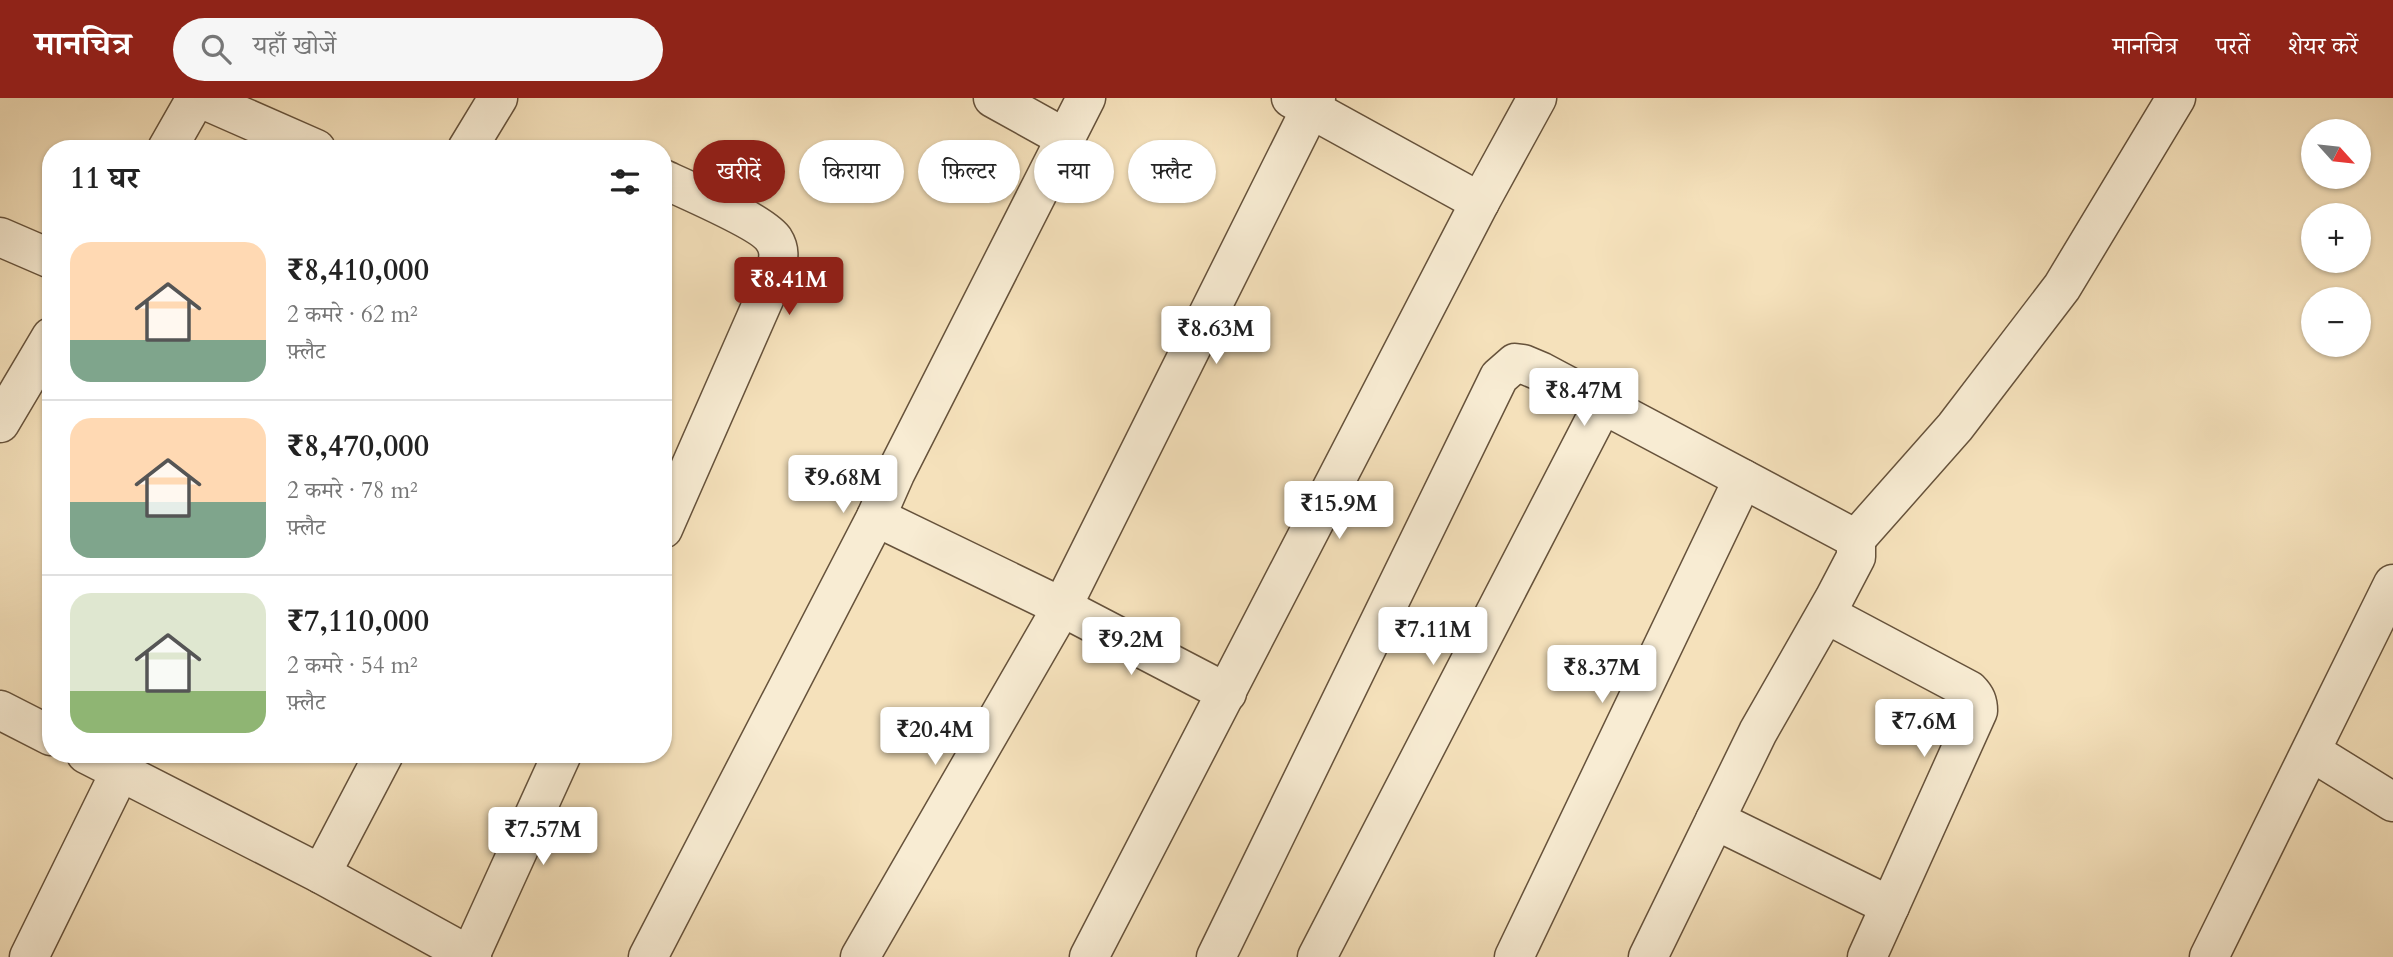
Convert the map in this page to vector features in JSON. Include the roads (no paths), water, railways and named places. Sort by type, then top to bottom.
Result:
[{"type":"street","points":[[172,140],[198,98],[295,140]]},
{"type":"street","points":[[472,140],[498,98]]},
{"type":"street","points":[[993,98],[1065,138]]},
{"type":"street","points":[[648,957],[876,517],[895,474],[1086,98]]},
{"type":"street","points":[[1089,957],[1480,202],[1537,98]]},
{"type":"street","points":[[1648,957],[1758,732],[1856,557],[1856,540],[1955,427],[2062,287],[2176,98]]},
{"type":"street","points":[[860,957],[1062,607],[1306,101],[1480,202]]},
{"type":"street","points":[[672,183],[769,233],[779,252],[776,272],[672,509]]},
{"type":"street","points":[[0,237],[42,256]]},
{"type":"street","points":[[0,423],[42,352]]},
{"type":"street","points":[[1216,957],[1499,377],[1515,363],[1523,364],[1602,404],[1856,540]]},
{"type":"street","points":[[1317,957],[1602,404]]},
{"type":"street","points":[[1514,957],[1743,479]]},
{"type":"street","points":[[876,517],[1062,607],[1227,693]]},
{"type":"street","points":[[2209,957],[2393,584]]},
{"type":"street","points":[[1826,614],[1969,690],[1978,703],[1978,711],[1867,957]]},
{"type":"street","points":[[0,710],[42,731]]},
{"type":"street","points":[[2312,752],[2393,802]]},
{"type":"street","points":[[103,763],[321,874],[471,956],[558,763]]},
{"type":"street","points":[[321,874],[379,763]]},
{"type":"street","points":[[29,957],[120,772]]},
{"type":"street","points":[[1715,820],[1889,906]]}]
